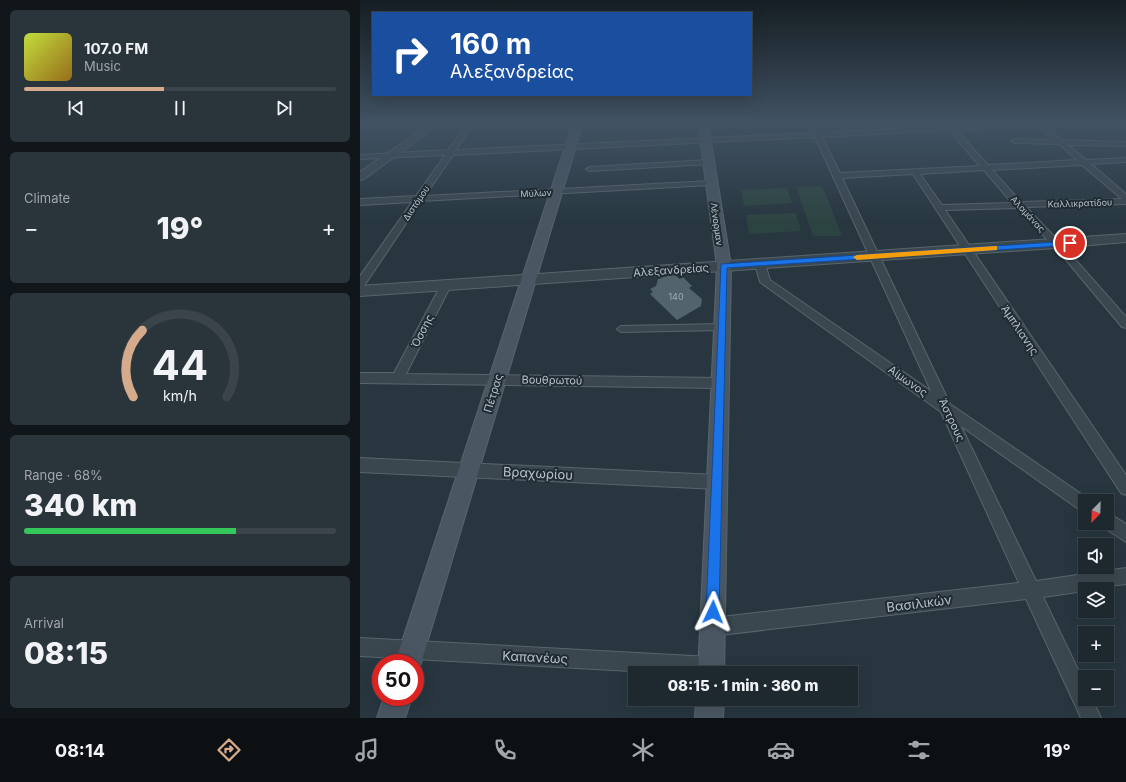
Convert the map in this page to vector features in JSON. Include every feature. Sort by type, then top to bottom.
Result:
[{"type":"main road","name":"Πέτρας","points":[[411,654],[567,157]]},
{"type":"main road","name":"Λένορμαν","points":[[707,157],[724,266],[711,666]]},
{"type":"main road","points":[[391,718],[395,706]]},
{"type":"main road","points":[[709,718],[710,706]]},
{"type":"street","points":[[360,157],[375,157]]},
{"type":"street","points":[[360,177],[389,157]]},
{"type":"street","name":"Διστόμου","points":[[360,284],[448,157]]},
{"type":"street","name":"Άστρους","points":[[828,157],[1091,718]]},
{"type":"street","name":"Αλαμάνας","points":[[977,157],[1126,324]]},
{"type":"street","points":[[1077,157],[1126,200]]},
{"type":"street","points":[[837,176],[1126,160]]},
{"type":"street","points":[[590,169],[708,162]]},
{"type":"street","name":"Άμπλιανης","points":[[915,172],[1126,488]]},
{"type":"street","name":"Μύλων","points":[[360,202],[711,183]]},
{"type":"street","name":"Καλλικρατίδου","points":[[938,208],[1126,200]]},
{"type":"street","name":"Αλεξανδρείας","points":[[360,291],[1126,238]]},
{"type":"street","name":"Αίμωνος","points":[[760,264],[765,282],[1078,500]]},
{"type":"street","name":"Όσσης","points":[[398,378],[446,285]]},
{"type":"street","points":[[622,329],[722,327]]},
{"type":"street","name":"Βουθρωτού","points":[[360,378],[720,383]]},
{"type":"street","name":"Βραχωρίου","points":[[360,465],[717,482]]},
{"type":"street","points":[[1114,525],[1126,534]]},
{"type":"street","name":"Βασιλικών","points":[[712,627],[1032,590],[1126,576]]},
{"type":"street","name":"Καπανέως","points":[[360,647],[395,654]]},
{"type":"street","name":"Καπανέως","points":[[424,658],[628,666]]},
{"type":"green space","points":[[820,186],[824,190],[842,236],[813,236],[796,187]]},
{"type":"green space","points":[[787,188],[792,203],[744,206],[741,190]]},
{"type":"green space","points":[[796,213],[801,231],[749,234],[746,215]]},
{"type":"building","points":[[667,276],[676,276],[680,279],[683,277],[692,286],[689,288],[702,299],[701,306],[677,320],[650,294],[653,292],[650,289],[656,286],[658,279]]},
{"type":"slow traffic","points":[[857,257],[995,248]]},
{"type":"route","points":[[713,612],[724,266],[1070,243]]}]
